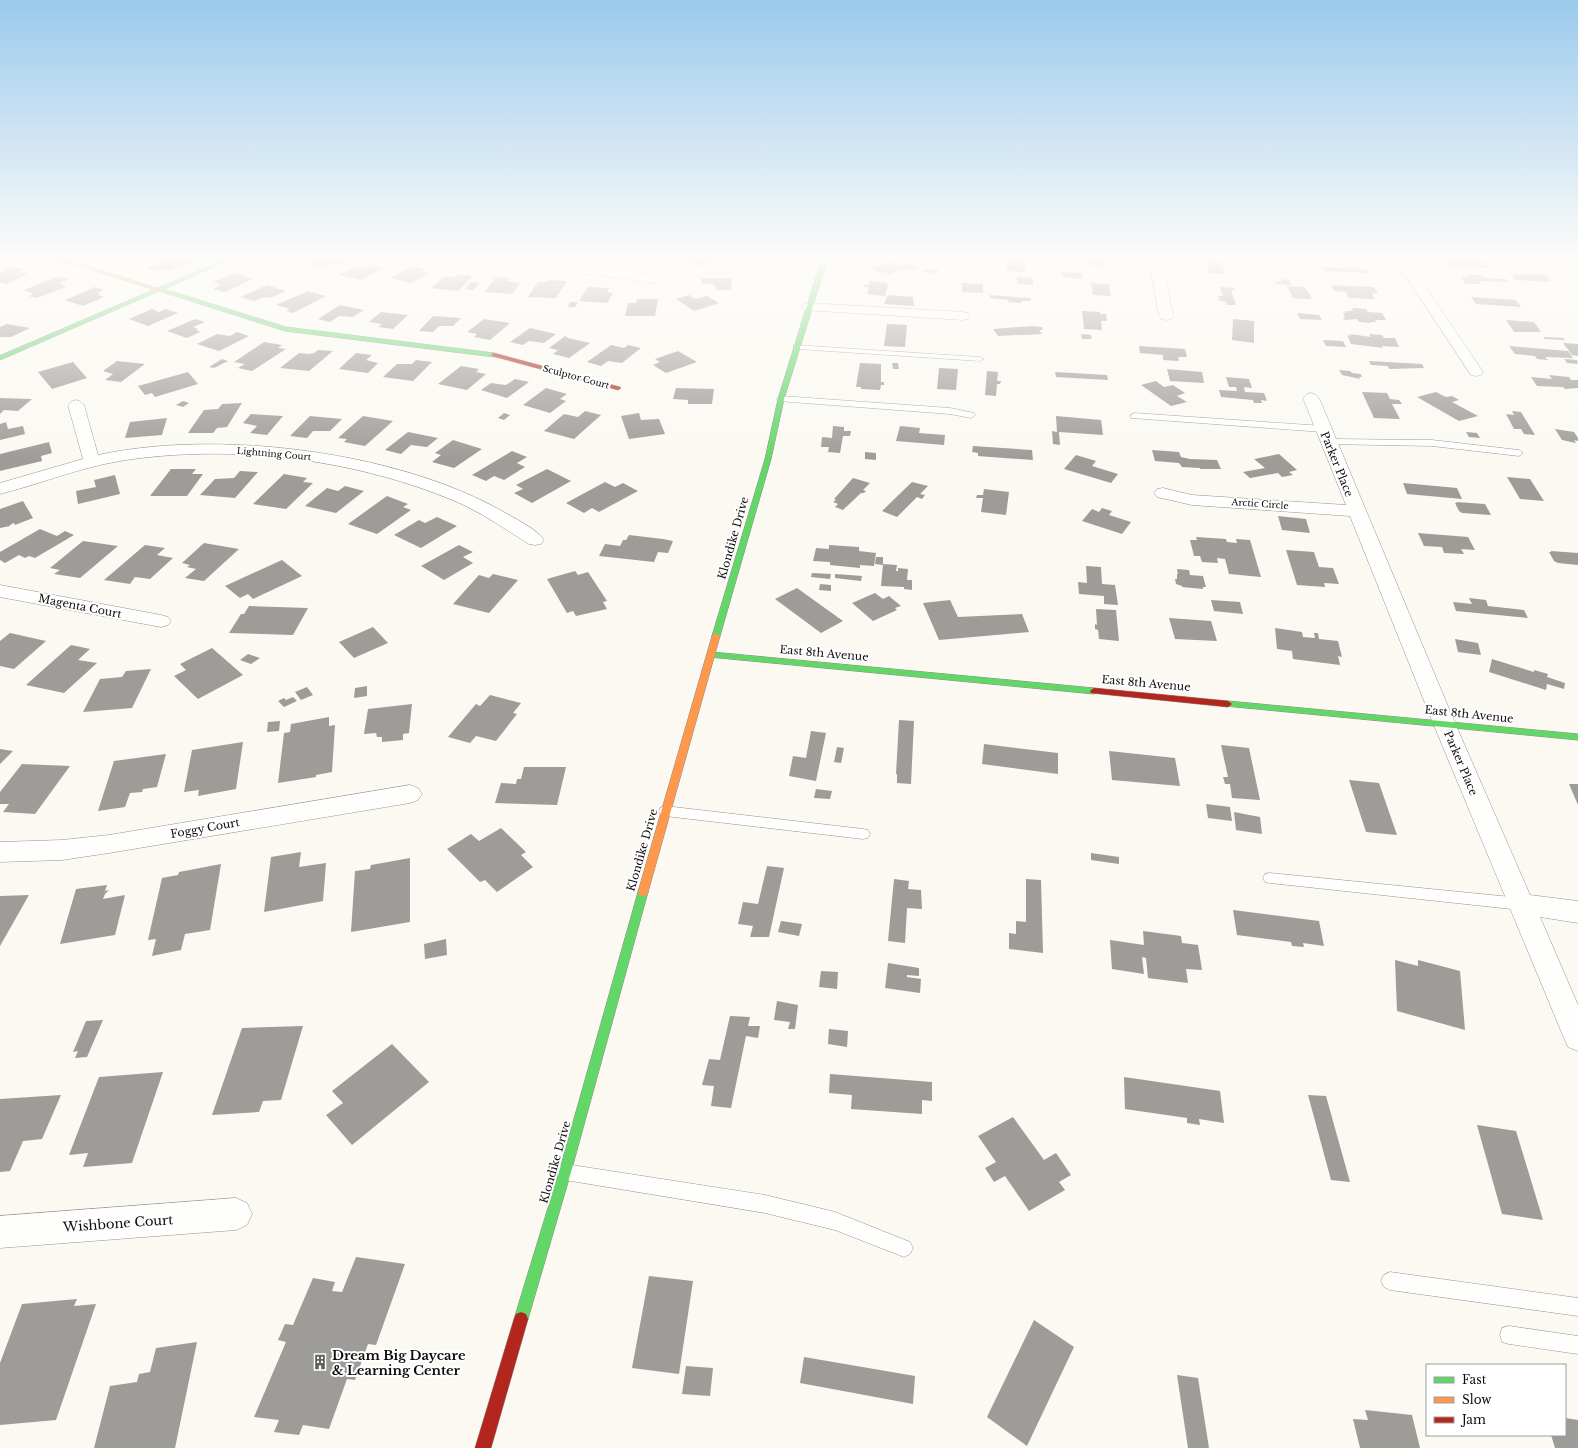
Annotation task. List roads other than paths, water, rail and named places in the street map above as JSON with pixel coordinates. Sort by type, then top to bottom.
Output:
[{"type":"street","points":[[0,358],[75,326]]},
{"type":"street","name":"Sculptor Court","points":[[274,326],[308,333],[493,355],[618,388]]},
{"type":"street","name":"Klondike Drive","points":[[483,1448],[565,1172],[665,811],[768,460],[781,399],[803,326]]},
{"type":"street","points":[[1445,326],[1476,372]]},
{"type":"street","name":"Parker Place","points":[[1311,398],[1444,723],[1578,1038]]},
{"type":"street","points":[[76,405],[92,462]]},
{"type":"street","name":"Lightning Court","points":[[0,489],[92,462],[149,452],[178,450],[224,450],[272,453],[317,458],[388,473],[433,487],[472,503],[500,518],[535,540]]},
{"type":"street","name":"Arctic Circle","points":[[1163,493],[1192,500],[1356,511]]},
{"type":"street","name":"Magenta Court","points":[[0,591],[161,621]]},
{"type":"street","name":"East 8th Avenue","points":[[712,655],[1444,723],[1578,737]]},
{"type":"street","name":"Foggy Court","points":[[0,852],[62,850],[108,844],[410,794]]},
{"type":"street","points":[[1522,904],[1578,912]]},
{"type":"street","name":"Wishbone Court","points":[[0,1232],[236,1214]]},
{"type":"lane","points":[[797,347],[980,359]]},
{"type":"lane","points":[[781,399],[950,411],[971,415]]},
{"type":"lane","points":[[1134,416],[1326,436],[1432,444],[1519,453]]},
{"type":"lane","points":[[665,811],[863,834]]},
{"type":"lane","points":[[1270,878],[1522,904]]},
{"type":"lane","points":[[565,1172],[765,1204],[835,1221],[904,1248]]},
{"type":"lane","points":[[1390,1281],[1578,1307]]},
{"type":"lane","points":[[1509,1335],[1578,1345]]},
{"type":"place","name":"Dream Big Daycare & Learning Center","points":[[320,1362]]}]
